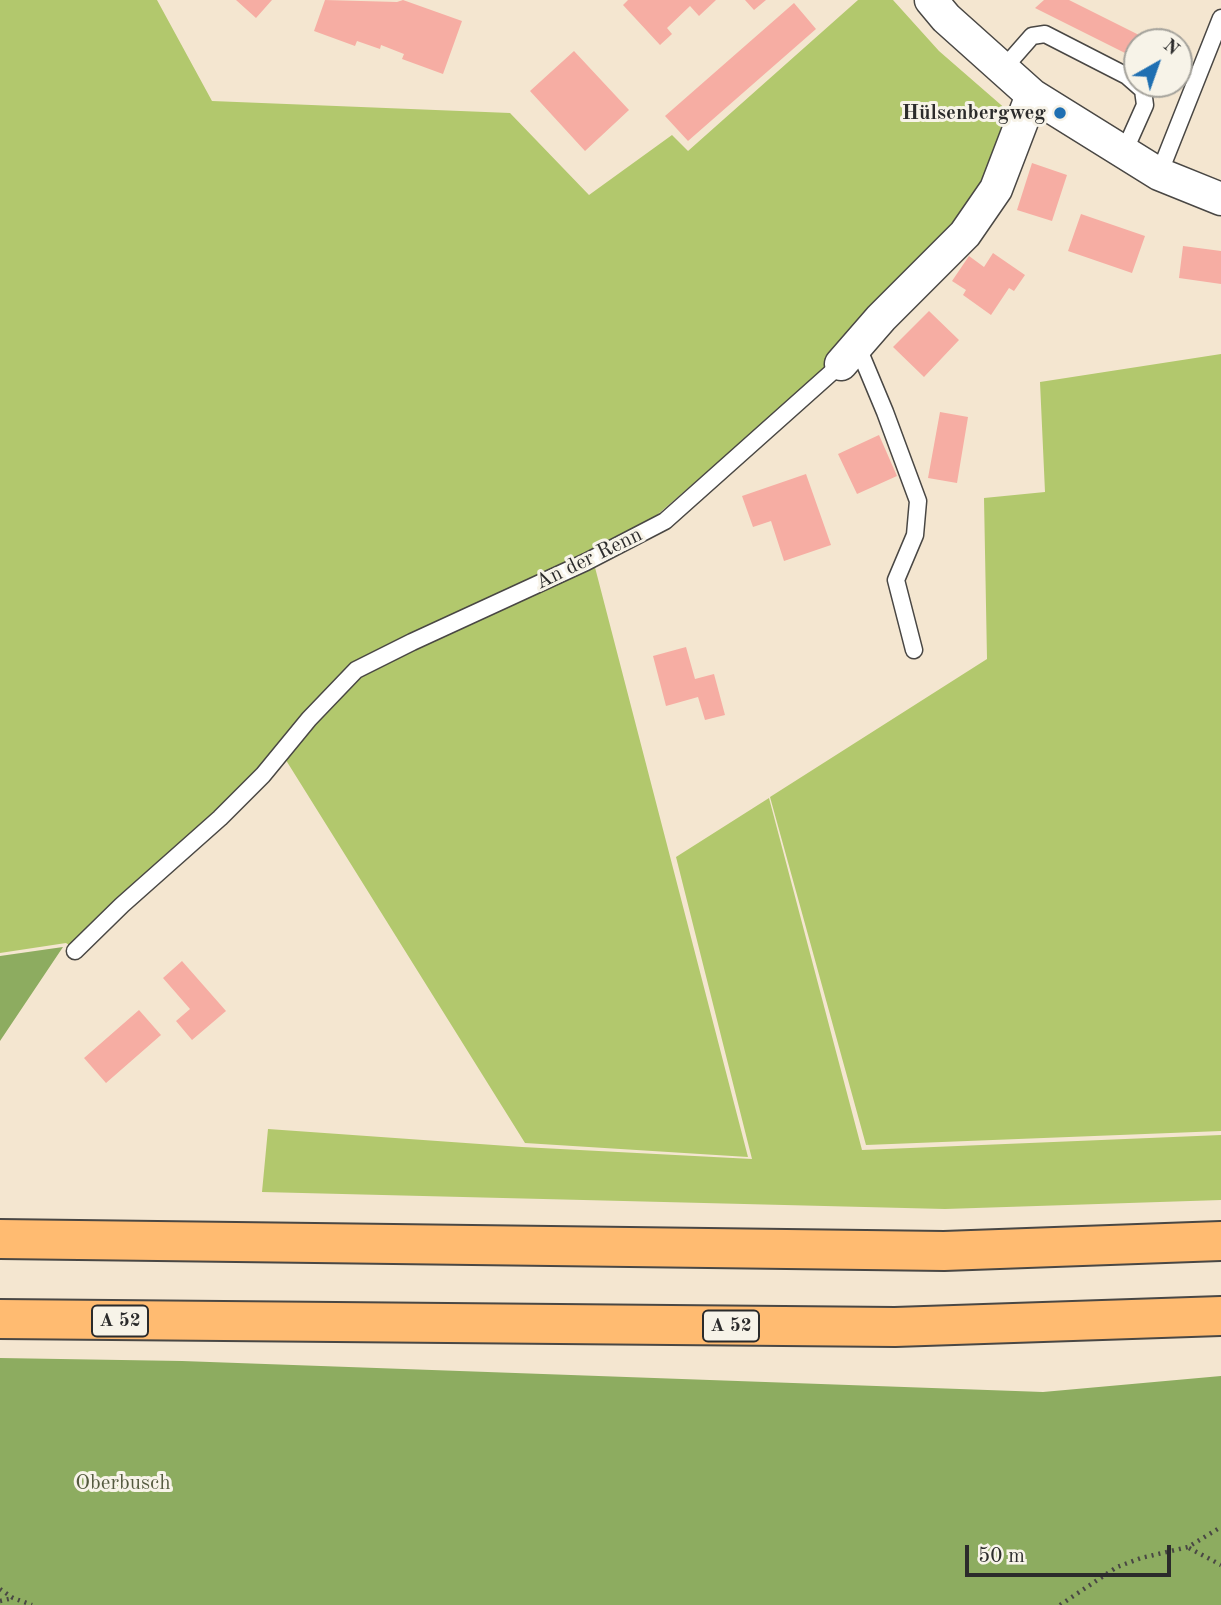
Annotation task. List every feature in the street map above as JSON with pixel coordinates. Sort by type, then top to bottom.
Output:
[{"type":"highway","points":[[0,1218],[217,1243]]},
{"type":"highway","points":[[0,1239],[944,1251],[1221,1241]]},
{"type":"highway","name":"A 52","points":[[0,1319],[895,1327],[1221,1315]]},
{"type":"street","points":[[931,0],[946,18],[1032,95],[1159,174],[1221,199]]},
{"type":"street","name":"An der Renn","points":[[849,355],[965,234],[996,189],[1032,95]]},
{"type":"lane","points":[[1159,174],[1221,18]]},
{"type":"lane","points":[[1003,69],[1032,36],[1045,34],[1127,76],[1143,90],[1145,105],[1124,152]]},
{"type":"lane","points":[[849,355],[885,412],[918,501],[915,535],[896,580],[914,650]]},
{"type":"lane","name":"An der Renn","points":[[75,951],[263,775],[309,719],[356,670],[586,562],[665,521],[849,355]]},
{"type":"path","points":[[1060,1605],[1116,1567],[1188,1547],[1221,1527]]},
{"type":"path","points":[[1188,1547],[1221,1565]]},
{"type":"path","points":[[0,1589],[13,1598],[32,1605]]},
{"type":"path","points":[[0,1601],[13,1598]]},
{"type":"green space","points":[[0,0],[157,0],[212,101],[510,113],[589,195],[672,135],[688,151],[858,0],[893,0],[939,51],[1008,111],[1004,148],[986,186],[836,360],[657,515],[591,552],[748,1157],[525,1143],[279,749],[251,781],[73,948],[66,943],[0,953]]},
{"type":"green space","points":[[1221,354],[1221,1131],[866,1145],[770,797],[987,659],[984,498],[1045,492],[1040,382]]},
{"type":"green space","points":[[769,798],[862,1150],[1221,1135],[1221,1200],[945,1209],[262,1192],[268,1129],[522,1147],[752,1159],[676,857]]},
{"type":"green space","points":[[63,947],[0,1041],[0,956]]},
{"type":"green space","name":"Oberbusch","points":[[0,1358],[182,1361],[1043,1392],[1221,1376],[1221,1605],[0,1605]]},
{"type":"building","points":[[236,0],[272,0],[256,18]]},
{"type":"building","points":[[325,0],[403,0],[462,21],[443,74],[402,59],[404,54],[381,45],[380,49],[357,41],[355,46],[314,31]]},
{"type":"building","points":[[628,0],[716,0],[699,16],[690,6],[667,28],[672,34],[660,45],[623,5]]},
{"type":"building","points":[[745,0],[766,0],[754,10]]},
{"type":"building","points":[[1044,0],[1069,0],[1125,28],[1123,52],[1035,8]]},
{"type":"building","points":[[794,3],[816,29],[688,141],[665,116]]},
{"type":"building","points":[[574,51],[629,110],[585,151],[530,91]]},
{"type":"building","points":[[1032,163],[1067,175],[1052,221],[1017,210]]},
{"type":"building","points":[[1081,214],[1145,236],[1132,273],[1068,251]]},
{"type":"building","points":[[1183,246],[1221,251],[1221,284],[1179,278]]},
{"type":"building","points":[[993,253],[1025,275],[1014,291],[1009,288],[991,315],[963,295],[966,290],[952,281],[969,256],[984,267]]},
{"type":"building","points":[[929,311],[959,340],[924,377],[893,347]]},
{"type":"building","points":[[940,412],[968,417],[957,483],[928,478]]},
{"type":"building","points":[[879,435],[897,476],[857,494],[838,454]]},
{"type":"building","points":[[806,474],[831,545],[784,561],[771,521],[753,527],[742,496]]},
{"type":"building","points":[[686,647],[695,679],[714,674],[725,715],[705,720],[698,697],[666,706],[653,656]]},
{"type":"building","points":[[182,961],[226,1011],[192,1040],[176,1021],[190,1009],[163,978]]},
{"type":"building","points":[[139,1010],[161,1035],[106,1083],[84,1058]]},
{"type":"place","name":"Hülsenbergweg","points":[[1060,113]]}]
